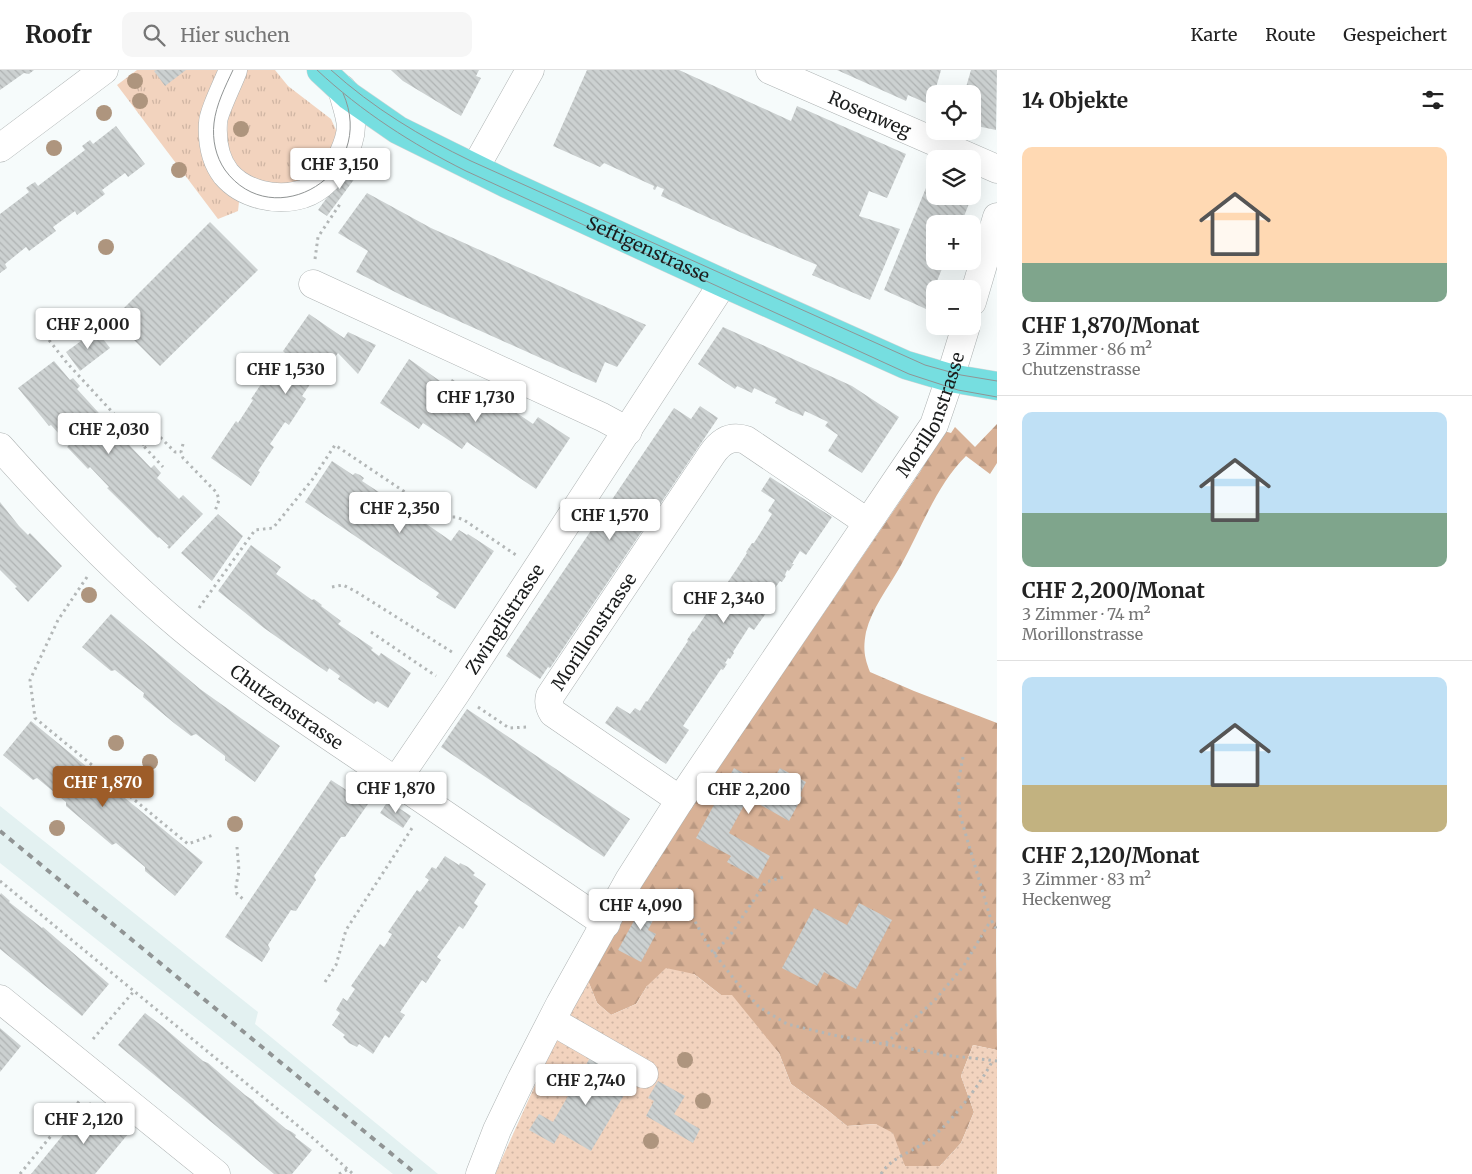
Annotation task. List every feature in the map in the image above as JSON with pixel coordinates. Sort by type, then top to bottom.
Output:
[{"type":"main road","name":"Seftigenstrasse","points":[[321,70],[370,111],[398,130],[475,168],[906,365],[950,378],[997,386]]},
{"type":"street","points":[[0,148],[104,70]]},
{"type":"street","points":[[233,70],[212,121],[214,148],[225,173],[237,184],[253,192],[278,198],[303,194],[324,182],[338,166],[350,140],[351,125],[342,89]]},
{"type":"street","points":[[475,168],[530,70]]},
{"type":"street","name":"Rosenweg","points":[[770,70],[997,169]]},
{"type":"street","points":[[978,280],[997,217]]},
{"type":"street","name":"Zwinglistrasse","points":[[396,781],[446,685],[628,432],[723,283]]},
{"type":"street","points":[[313,284],[602,417],[628,432]]},
{"type":"street","name":"Morillonstrasse","points":[[480,1174],[501,1122],[552,1021],[629,880],[680,800],[934,425],[963,335]]},
{"type":"street","name":"Morillonstrasse","points":[[680,800],[553,713],[549,706],[549,701],[552,692],[712,454],[721,443],[727,440],[734,438],[746,440],[867,522]]},
{"type":"street","name":"Chutzenstrasse","points":[[0,447],[60,515],[94,550],[182,628],[268,695],[606,924]]},
{"type":"street","points":[[0,999],[216,1174]]},
{"type":"street","points":[[552,1021],[644,1074]]},
{"type":"path","points":[[370,163],[382,148]]},
{"type":"path","points":[[313,284],[318,237],[341,203]]},
{"type":"path","points":[[45,335],[67,364],[163,467]]},
{"type":"path","points":[[142,445],[155,432],[175,452],[181,452]]},
{"type":"path","points":[[183,444],[181,452],[186,461],[218,493],[219,500],[215,510]]},
{"type":"path","points":[[198,608],[255,530],[273,528],[312,480],[335,445],[442,516],[456,517],[464,520],[518,556]]},
{"type":"path","points":[[88,575],[58,620],[30,680],[35,718],[188,844],[213,835]]},
{"type":"path","points":[[332,587],[343,584],[355,590],[453,652]]},
{"type":"path","points":[[371,632],[509,728],[528,727]]},
{"type":"path","points":[[963,757],[958,783],[960,815],[991,920],[997,930]]},
{"type":"path","points":[[325,982],[336,965],[346,930],[414,824]]},
{"type":"path","points":[[236,848],[239,871],[236,886],[237,894],[243,899]]},
{"type":"path","points":[[714,954],[732,934],[766,882],[784,877]]},
{"type":"path","points":[[0,881],[135,990],[354,1174]]},
{"type":"path","points":[[676,889],[684,895],[691,914],[714,954],[738,984],[759,1006],[786,1024],[833,1035],[944,1055],[995,1060],[940,1131],[924,1143],[890,1161],[881,1174]]},
{"type":"path","points":[[886,1044],[934,1001],[963,967],[991,920]]},
{"type":"path","points":[[76,1060],[135,990]]},
{"type":"path","points":[[20,1174],[80,1100]]},
{"type":"path","points":[[339,1174],[348,1169]]},
{"type":"shaded area","points":[[0,806],[258,1012],[255,1024],[438,1174],[393,1174],[0,863]]},
{"type":"green space","points":[[137,70],[223,70],[215,88],[234,196],[239,202],[238,211],[218,219],[117,85]]},
{"type":"green space","points":[[244,70],[275,70],[288,86],[331,119],[336,130],[336,138],[330,157],[303,183],[269,188],[237,168],[228,148],[228,112]]},
{"type":"green space","points":[[997,424],[997,463],[990,474],[966,456],[955,468],[937,495],[908,553],[876,606],[865,638],[866,662],[870,672],[997,723],[997,1050],[973,1045],[961,1076],[974,1112],[961,1143],[940,1166],[905,1166],[876,1124],[847,1126],[791,1084],[779,1053],[721,995],[694,974],[647,986],[636,1004],[611,1015],[597,1003],[587,978],[652,865],[920,472],[944,431],[951,433],[955,427],[975,447]]},
{"type":"green space","points":[[666,968],[694,974],[721,995],[732,995],[779,1053],[791,1084],[847,1126],[876,1124],[893,1133],[905,1166],[940,1166],[961,1143],[974,1112],[961,1076],[973,1045],[997,1050],[997,1174],[495,1174],[569,1010],[587,978],[597,1003],[611,1015],[636,1004],[647,986]]},
{"type":"building","points":[[0,70],[34,70],[29,74],[24,73],[0,90]]},
{"type":"building","points":[[186,70],[165,86],[154,71]]},
{"type":"building","points":[[391,70],[479,70],[476,76],[481,78],[461,116],[403,81]]},
{"type":"building","points":[[587,70],[679,70],[791,121],[797,106],[906,154],[887,198],[869,191],[859,216],[900,229],[870,300],[812,275],[817,265],[661,196],[664,189],[657,186],[655,190],[653,189],[654,186],[604,163],[600,167],[553,146]]},
{"type":"building","points":[[837,70],[941,70],[937,85],[926,85],[926,103],[908,95],[906,101]]},
{"type":"building","points":[[971,70],[997,70],[996,130],[981,127],[981,85],[967,85]]},
{"type":"building","points":[[116,126],[145,164],[128,177],[125,173],[102,190],[105,194],[77,215],[75,211],[53,227],[56,231],[29,251],[26,247],[5,264],[7,268],[0,273],[0,214],[29,192],[26,188],[35,182],[38,186],[85,150],[82,146],[90,140],[93,144]]},
{"type":"building","points":[[352,163],[361,170],[327,216],[318,210]]},
{"type":"building","points":[[926,188],[926,205],[968,205],[965,215],[926,215],[926,270],[941,270],[937,280],[926,280],[926,309],[884,290]]},
{"type":"building","points":[[367,193],[431,228],[646,325],[617,367],[605,362],[596,383],[401,295],[356,272],[368,251],[338,233]]},
{"type":"building","points":[[210,222],[258,270],[160,366],[113,319]]},
{"type":"building","points":[[309,314],[344,338],[348,332],[376,345],[358,374],[338,353],[321,377],[317,374],[302,396],[306,399],[289,425],[285,422],[270,444],[274,447],[258,471],[260,472],[251,486],[211,458],[236,421],[238,423],[253,400],[251,399],[268,374],[270,375],[285,353],[283,351]]},
{"type":"building","points":[[723,327],[852,386],[899,417],[862,473],[828,451],[838,435],[825,426],[828,422],[805,411],[803,416],[789,410],[775,403],[777,399],[754,388],[752,393],[737,386],[735,389],[698,364]]},
{"type":"building","points":[[96,330],[110,348],[80,371],[66,352]]},
{"type":"building","points":[[409,359],[447,386],[452,379],[490,405],[495,398],[533,424],[538,417],[570,438],[536,489],[467,442],[462,449],[423,423],[419,429],[380,403]]},
{"type":"building","points":[[54,361],[70,380],[73,378],[80,386],[77,389],[108,423],[111,420],[118,428],[116,431],[151,468],[154,465],[161,473],[157,478],[179,499],[183,495],[203,514],[169,549],[167,547],[169,546],[158,538],[107,488],[109,487],[90,467],[88,469],[67,447],[69,445],[51,425],[49,426],[18,388]]},
{"type":"building","points":[[700,406],[718,418],[550,668],[548,667],[540,679],[506,656],[674,408],[691,419]]},
{"type":"building","points":[[332,461],[353,475],[355,473],[360,475],[364,478],[362,481],[403,508],[405,506],[413,512],[412,514],[451,541],[459,530],[494,551],[455,609],[436,597],[439,593],[305,502]]},
{"type":"building","points":[[770,477],[832,517],[806,555],[800,551],[792,564],[794,564],[789,571],[787,570],[782,582],[780,581],[763,605],[769,609],[754,630],[749,627],[730,659],[728,658],[725,663],[727,664],[723,670],[721,669],[683,726],[689,730],[666,764],[605,723],[617,706],[630,714],[635,708],[640,711],[736,570],[772,514],[768,511],[775,500],[761,491]]},
{"type":"building","points":[[0,502],[19,526],[28,535],[30,533],[62,566],[28,602],[15,588],[17,587],[0,570]]},
{"type":"building","points":[[218,514],[243,536],[212,581],[181,553]]},
{"type":"building","points":[[251,545],[281,567],[276,574],[322,605],[341,621],[338,624],[373,648],[371,650],[379,656],[381,653],[411,673],[388,708],[377,701],[374,704],[338,679],[340,676],[329,668],[327,672],[311,661],[264,628],[218,591]]},
{"type":"building","points":[[111,614],[200,689],[280,746],[255,782],[225,760],[225,756],[196,734],[191,736],[174,723],[143,697],[144,693],[115,670],[111,671],[82,647]]},
{"type":"building","points":[[467,709],[630,819],[604,857],[441,747]]},
{"type":"building","points":[[31,721],[203,862],[175,896],[145,871],[145,867],[116,843],[112,845],[66,806],[66,802],[37,778],[33,780],[3,755]]},
{"type":"building","points":[[734,768],[769,787],[780,768],[806,782],[799,796],[802,797],[789,821],[748,798],[729,833],[770,856],[758,879],[727,862],[731,856],[696,838]]},
{"type":"building","points":[[331,780],[368,804],[345,837],[341,837],[314,876],[316,880],[296,911],[291,910],[268,945],[270,949],[262,962],[225,937]]},
{"type":"building","points":[[388,801],[411,816],[403,828],[380,813]]},
{"type":"building","points":[[445,856],[459,865],[460,863],[468,867],[475,873],[473,875],[486,884],[474,903],[478,906],[463,929],[459,926],[437,957],[441,960],[426,983],[422,980],[400,1012],[405,1015],[389,1038],[385,1035],[373,1054],[359,1044],[357,1047],[349,1043],[343,1037],[345,1035],[332,1025],[340,1013],[336,1010],[343,998],[347,1001],[355,989],[351,986],[380,944],[384,947],[392,934],[388,932],[417,890],[420,892],[429,880],[425,877],[432,867],[436,869]]},
{"type":"building","points":[[1,893],[9,902],[43,927],[109,984],[82,1016],[0,949]]},
{"type":"building","points":[[648,895],[662,903],[648,930],[656,934],[641,962],[618,950]]},
{"type":"building","points":[[859,903],[892,920],[856,989],[824,972],[817,986],[782,968],[814,908],[847,925]]},
{"type":"building","points":[[145,1013],[312,1150],[292,1174],[274,1174],[118,1045]]},
{"type":"building","points":[[0,1028],[21,1046],[0,1072]]},
{"type":"building","points":[[591,1056],[633,1080],[591,1151],[560,1133],[554,1144],[529,1130],[539,1114],[553,1122]]},
{"type":"building","points":[[658,1081],[685,1096],[674,1114],[700,1129],[693,1143],[646,1116],[654,1101],[648,1098]]},
{"type":"building","points":[[90,1102],[128,1134],[95,1174],[31,1174]]},
{"type":"tram line","points":[[233,70],[221,96],[215,116],[215,148],[225,170],[245,189],[269,197],[293,196],[316,187],[334,170],[346,148],[350,122],[343,93]]},
{"type":"tram line","points":[[317,70],[352,100],[388,126],[426,150],[466,171],[909,374],[958,390],[997,397]]},
{"type":"tram line","points":[[331,70],[398,121],[471,161],[925,365],[961,375],[997,381]]},
{"type":"railway","points":[[0,831],[416,1174]]}]
